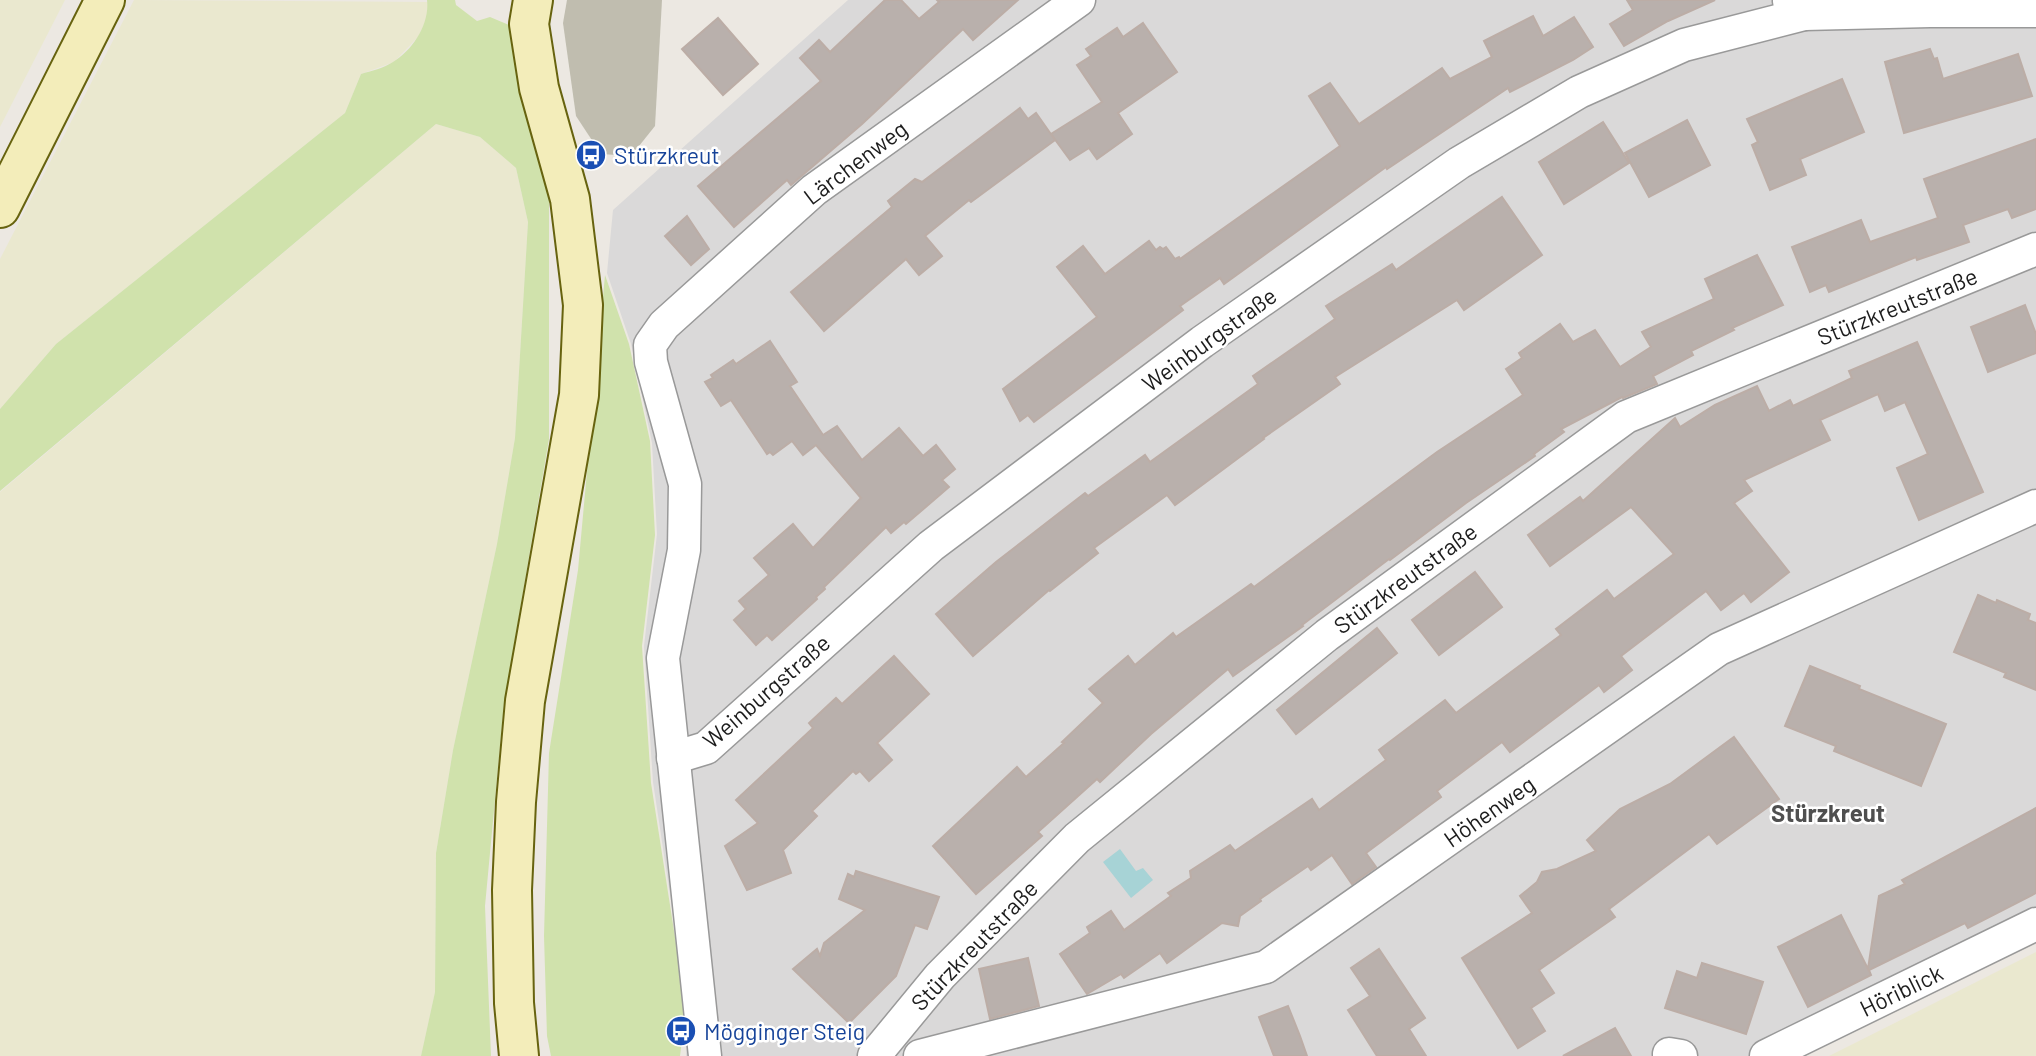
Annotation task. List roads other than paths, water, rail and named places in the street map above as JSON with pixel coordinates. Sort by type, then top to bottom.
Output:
[{"type":"street","points":[[0,208],[105,0]]},
{"type":"street","points":[[519,1056],[514,1003],[512,903],[516,802],[525,701],[579,395],[583,304],[570,199],[539,89],[529,24],[533,0]]},
{"type":"street","name":"Lärchenweg","points":[[673,758],[663,658],[684,550],[685,484],[651,362],[650,345],[664,325],[814,190],[1079,0]]},
{"type":"street","name":"Weinburgstraße","points":[[673,758],[706,748],[931,546],[1202,342],[1459,163],[1579,92],[1684,45],[1796,7],[2036,11]]},
{"type":"street","name":"Stürzkreutstraße","points":[[873,1056],[940,976],[1077,838],[1327,635],[1626,417],[2036,249]]},
{"type":"street","name":"Höhenweg","points":[[920,1056],[1266,967],[1719,649],[2036,506]]},
{"type":"street","points":[[673,758],[705,1056]]},
{"type":"street","name":"Höriblick","points":[[1766,1056],[2036,924]]},
{"type":"water","points":[[1120,849],[1136,871],[1143,868],[1153,880],[1131,898],[1103,862]]},
{"type":"place","name":"Stürzkreut","points":[[591,155]]},
{"type":"place","name":"Mögginger Steig","points":[[681,1031]]},
{"type":"district","name":"Stürzkreut","points":[[1828,812]]}]
